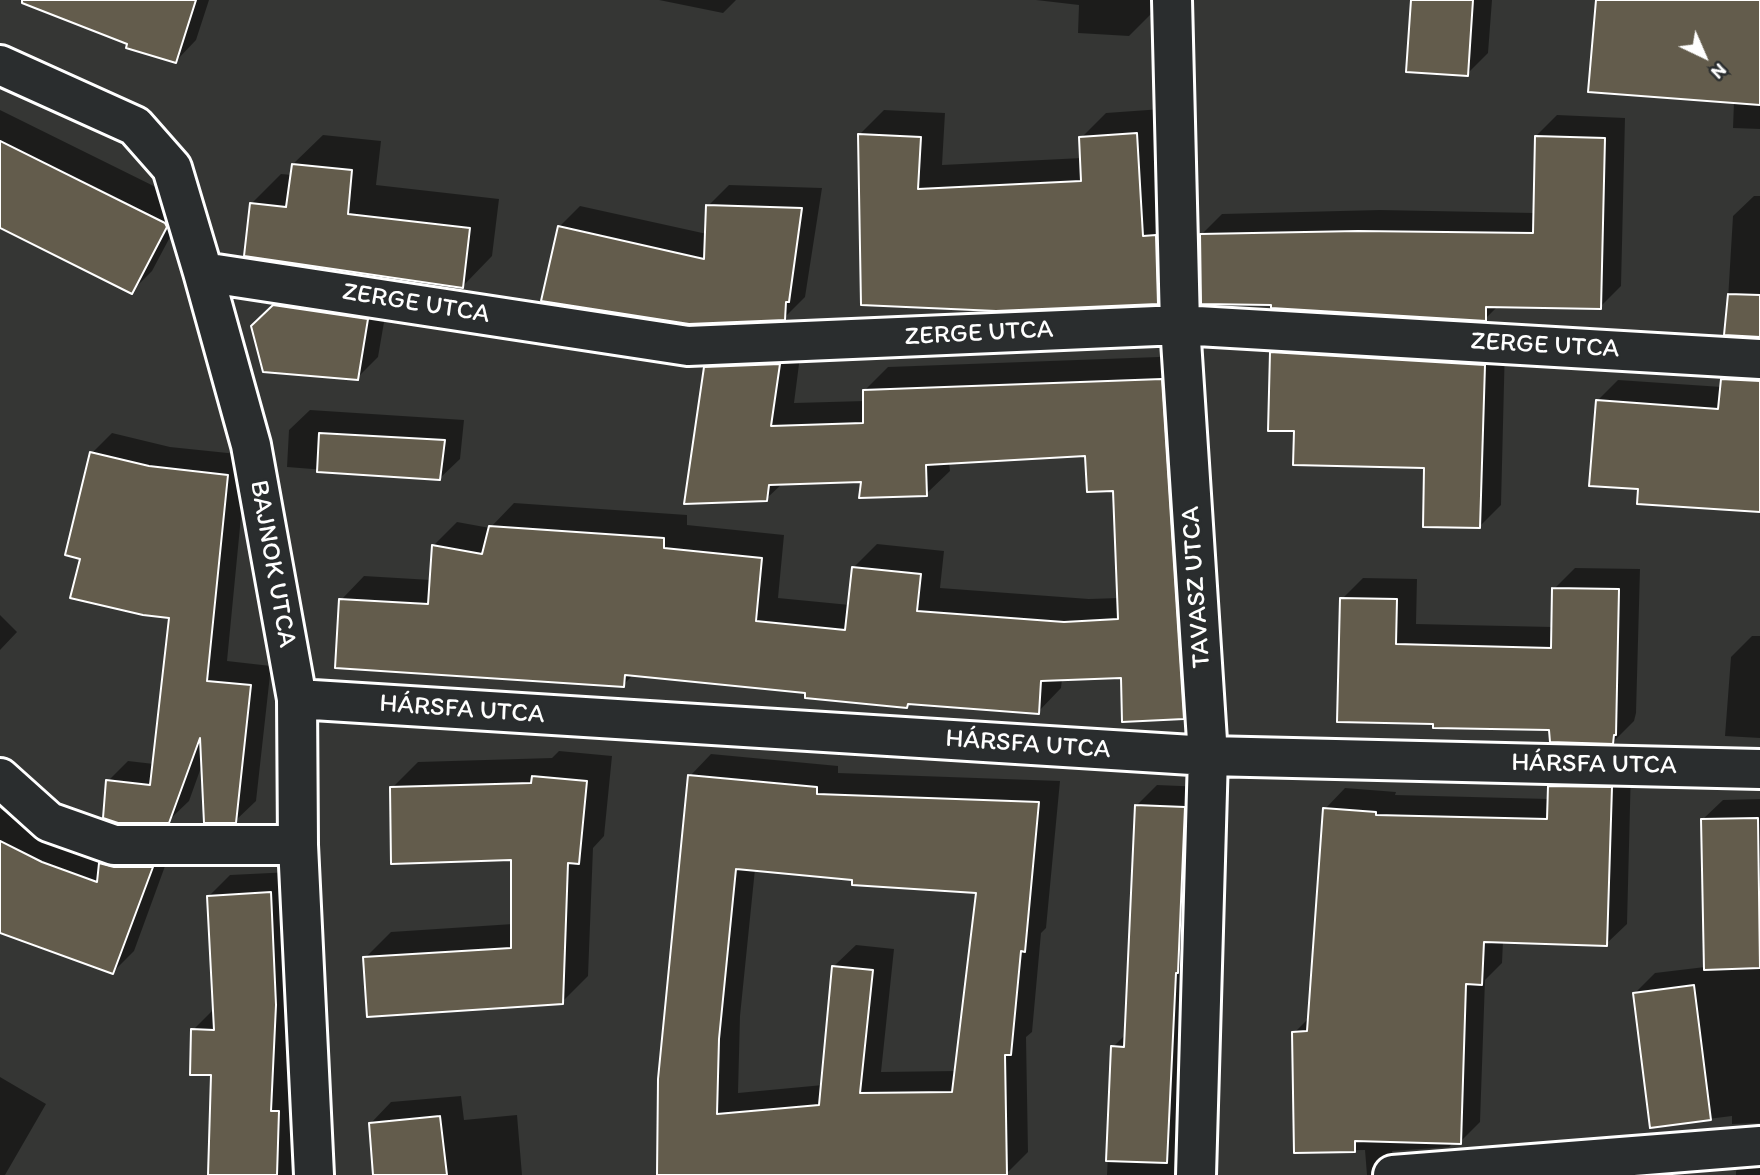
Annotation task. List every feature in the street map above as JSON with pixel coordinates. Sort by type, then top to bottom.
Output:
[{"type":"street","name":"TAVASZ UTCA","points":[[1172,0],[1180,325],[1208,756],[1196,1175]]},
{"type":"street","name":"BAJNOK UTCA","points":[[0,65],[135,126],[172,167],[203,272],[251,445],[297,699],[298,845],[314,1175]]},
{"type":"street","name":"ZERGE UTCA","points":[[203,272],[688,346],[1180,325],[1760,359]]},
{"type":"street","name":"HÁRSFA UTCA","points":[[297,699],[1208,756],[1760,769]]},
{"type":"street","points":[[0,778],[49,822],[114,845],[298,845]]},
{"type":"street","points":[[1393,1175],[1760,1146]]},
{"type":"building","points":[[22,0],[196,0],[176,63],[126,48],[127,44],[22,3]]},
{"type":"building","points":[[1411,0],[1473,0],[1468,76],[1406,72]]},
{"type":"building","points":[[1596,0],[1760,0],[1760,105],[1588,92]]},
{"type":"building","points":[[1137,133],[1143,236],[1156,235],[1158,304],[996,311],[861,305],[858,134],[921,137],[918,189],[1081,181],[1079,137]]},
{"type":"building","points":[[1535,136],[1605,138],[1601,309],[1486,307],[1486,321],[1271,308],[1271,305],[1201,304],[1200,234],[1358,231],[1533,233]]},
{"type":"building","points":[[0,141],[165,223],[167,227],[132,294],[0,228]]},
{"type":"building","points":[[292,164],[352,170],[348,214],[470,228],[463,288],[244,256],[250,203],[286,207]]},
{"type":"building","points":[[706,205],[802,208],[785,320],[689,324],[541,301],[558,226],[704,259]]},
{"type":"building","points":[[1728,294],[1760,295],[1760,337],[1724,335]]},
{"type":"building","points":[[273,305],[368,319],[358,380],[263,372],[251,326]]},
{"type":"building","points":[[1270,352],[1485,365],[1480,528],[1423,527],[1424,468],[1293,465],[1294,431],[1268,431]]},
{"type":"building","points":[[780,364],[771,426],[863,423],[863,390],[1162,379],[1184,719],[1122,722],[1121,678],[1041,681],[1039,714],[908,704],[907,708],[805,698],[805,693],[625,675],[624,687],[335,668],[339,599],[428,604],[432,545],[482,554],[489,526],[664,538],[664,548],[762,558],[756,621],[845,630],[852,567],[921,574],[917,611],[1064,622],[1118,619],[1113,491],[1087,492],[1085,456],[926,465],[927,496],[859,498],[861,482],[769,485],[767,501],[684,504],[704,367]]},
{"type":"building","points":[[1721,379],[1760,381],[1760,512],[1637,504],[1638,489],[1589,486],[1596,400],[1718,409]]},
{"type":"building","points":[[319,433],[445,440],[440,480],[317,472]]},
{"type":"building","points":[[90,452],[149,466],[228,475],[207,681],[251,685],[236,823],[204,823],[200,738],[169,823],[118,823],[103,818],[106,780],[150,785],[169,618],[143,615],[70,598],[80,559],[65,555]]},
{"type":"building","points":[[1552,588],[1619,589],[1616,735],[1613,744],[1550,742],[1549,730],[1433,728],[1433,724],[1337,722],[1340,598],[1397,599],[1396,644],[1551,648]]},
{"type":"building","points":[[688,775],[817,787],[817,794],[1039,802],[1025,952],[1021,951],[1011,1055],[1005,1055],[1007,1175],[657,1175],[658,1079]],"holes":[[[736,869],[852,880],[852,885],[976,893],[952,1092],[860,1093],[873,970],[832,966],[819,1105],[717,1114],[719,1039]]]},
{"type":"building","points":[[532,776],[587,781],[579,864],[568,863],[563,1004],[367,1017],[363,957],[511,948],[511,860],[391,864],[390,787],[531,783]]},
{"type":"building","points":[[1548,786],[1612,787],[1607,946],[1484,942],[1482,985],[1466,984],[1461,1144],[1355,1141],[1355,1152],[1294,1153],[1292,1032],[1307,1031],[1323,808],[1376,812],[1376,815],[1547,819]]},
{"type":"building","points":[[1135,805],[1185,807],[1167,1163],[1106,1161],[1111,1046],[1124,1047]]},
{"type":"building","points":[[1758,818],[1760,968],[1704,970],[1701,819]]},
{"type":"building","points":[[0,841],[42,862],[97,882],[99,863],[114,867],[153,867],[113,974],[0,933]]},
{"type":"building","points":[[271,892],[276,1005],[271,1111],[279,1111],[277,1175],[208,1175],[211,1075],[190,1075],[191,1029],[214,1030],[207,896]]},
{"type":"building","points":[[1694,985],[1711,1120],[1650,1128],[1633,993]]},
{"type":"building","points":[[440,1116],[447,1175],[373,1175],[369,1123]]}]
